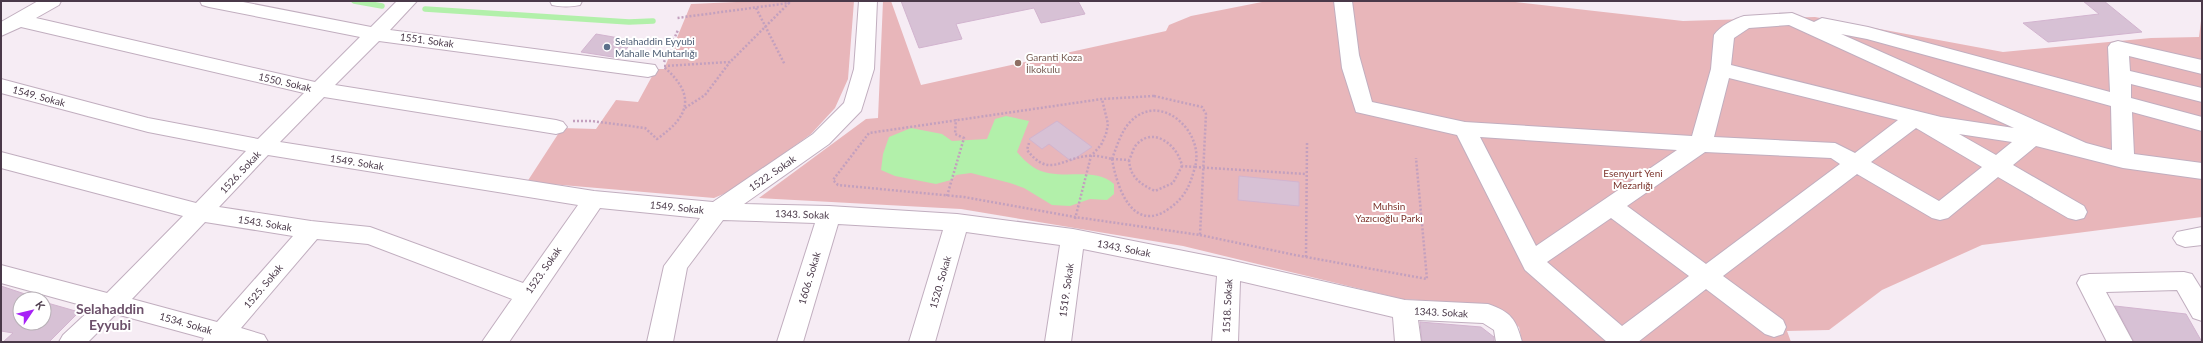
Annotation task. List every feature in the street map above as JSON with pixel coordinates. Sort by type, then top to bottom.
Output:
[{"type":"street","points":[[10,25],[52,1]]},
{"type":"street","name":"1551. Sokak","points":[[209,1],[375,34],[655,68]]},
{"type":"street","name":"1526. Sokak","points":[[72,342],[114,303],[202,213],[263,147],[408,1]]},
{"type":"street","points":[[559,1],[573,1]]},
{"type":"street","name":"1522. Sokak","points":[[660,342],[676,266],[717,211],[821,139],[854,106],[864,69],[868,1]]},
{"type":"street","points":[[1343,1],[1344,35],[1354,81],[1363,107],[1465,129],[1835,151],[1940,212],[2032,138]]},
{"type":"street","points":[[1531,261],[1701,144],[1721,69],[1724,35],[1735,26],[1744,22],[1792,19],[1868,33],[2202,124]]},
{"type":"street","points":[[1792,19],[2079,149]]},
{"type":"street","name":"1550. Sokak","points":[[10,25],[321,90],[556,127]]},
{"type":"street","points":[[2123,160],[2118,47],[2202,67]]},
{"type":"street","points":[[1721,69],[1941,124],[2032,138],[2123,160],[2202,171]]},
{"type":"street","points":[[2120,75],[2202,95]]},
{"type":"street","name":"1549. Sokak","points":[[1,86],[148,125],[263,147],[594,199],[717,211]]},
{"type":"street","points":[[1465,129],[1531,261],[1623,341],[1915,118]]},
{"type":"street","points":[[1915,118],[2076,212]]},
{"type":"street","name":"1543. Sokak","points":[[1,160],[202,213],[311,230],[370,236],[526,294]]},
{"type":"street","name":"1523. Sokak","points":[[495,342],[526,294],[594,199]]},
{"type":"street","points":[[1611,206],[1774,327]]},
{"type":"street","name":"1343. Sokak","points":[[717,211],[829,214],[957,222],[1073,238],[1229,269],[1405,310],[1488,314],[1506,325],[1509,342]]},
{"type":"street","name":"1606. Sokak","points":[[790,342],[829,214]]},
{"type":"street","name":"1520. Sokak","points":[[922,342],[957,222]]},
{"type":"street","name":"1525. Sokak","points":[[219,338],[311,230]]},
{"type":"street","name":"1519. Sokak","points":[[1058,342],[1073,238]]},
{"type":"street","name":"1518. Sokak","points":[[1226,342],[1229,269]]},
{"type":"street","name":"1534. Sokak","points":[[3,277],[114,303],[219,338],[255,342]]},
{"type":"street","points":[[2120,342],[2089,283],[2184,281],[2202,312]]},
{"type":"street","points":[[1405,310],[1408,342]]},
{"type":"path","points":[[677,18],[790,3],[730,62],[705,95],[685,108]]},
{"type":"path","points":[[756,8],[785,65]]},
{"type":"path","points":[[655,68],[678,30]]},
{"type":"path","points":[[655,68],[730,62]]},
{"type":"path","points":[[556,127],[572,121],[592,121],[645,128],[657,139],[678,123],[685,108],[687,99],[683,86],[672,73],[655,68]]},
{"type":"path","points":[[1200,235],[1206,114],[1202,107],[1154,96],[1102,99],[869,133],[833,180],[838,185],[947,196],[1075,217],[1200,235],[1306,257],[1427,279],[1416,158]]},
{"type":"path","points":[[1078,206],[1090,156],[1101,144],[1106,134],[1108,124],[1102,99]]},
{"type":"path","points":[[1147,111],[1170,114],[1186,126],[1192,136],[1196,152],[1195,167],[1189,190],[1166,213],[1151,217],[1133,210],[1124,200],[1113,173],[1112,159],[1120,138],[1132,119],[1147,111]]},
{"type":"path","points":[[947,196],[954,177],[964,138],[955,134],[954,127],[956,120]]},
{"type":"path","points":[[1154,137],[1176,149],[1182,160],[1182,166],[1178,178],[1173,184],[1155,191],[1142,185],[1132,176],[1129,169],[1129,160],[1138,143],[1146,138],[1154,137]]},
{"type":"path","points":[[1029,143],[1027,150],[1032,158],[1044,166],[1058,166],[1090,156],[1129,160]]},
{"type":"path","points":[[1306,257],[1307,143]]},
{"type":"path","points":[[1182,166],[1306,174]]},
{"type":"green space","points":[[759,1],[854,1],[848,79],[835,108],[811,134],[733,190],[714,198],[527,182],[562,128],[596,129],[616,100],[638,102],[656,69],[664,69],[691,4]]},
{"type":"green space","name":"Esenyurt Yeni Mezarlığı","points":[[883,1],[891,1],[921,85],[1166,31],[1169,25],[1191,16],[1267,1],[1507,1],[1683,21],[1815,17],[2003,52],[2151,38],[2199,37],[2202,13],[2202,217],[1982,245],[1882,290],[1829,330],[1787,331],[1791,342],[1522,342],[1519,327],[1487,304],[1402,299],[1183,246],[961,209],[759,198],[866,119],[878,118]]},
{"type":"shaded area","points":[[1006,116],[1029,121],[1017,152],[1033,167],[1043,172],[1053,174],[1085,174],[1105,178],[1114,184],[1114,194],[1107,200],[1090,199],[1070,206],[1052,205],[1024,188],[971,173],[956,175],[951,180],[936,184],[895,176],[881,170],[883,154],[889,137],[911,128],[942,134],[952,141],[987,139],[995,119]]},
{"type":"building","points":[[901,1],[1078,1],[1085,14],[1041,23],[1034,8],[956,24],[962,39],[919,48]]},
{"type":"building","points":[[2083,1],[2104,1],[2142,32],[2048,42],[2023,23],[2099,14]]},
{"type":"building","name":"Selahaddin Eyyubi Mahalle Muhtarlığı","points":[[596,34],[625,39],[624,40],[632,42],[619,58],[581,52]]},
{"type":"building","points":[[1057,121],[1092,147],[1071,161],[1049,144],[1042,149],[1029,139]]},
{"type":"building","points":[[1239,176],[1299,182],[1299,206],[1238,200]]},
{"type":"building","points":[[1,286],[16,291],[12,291],[12,331],[52,331],[52,304],[79,312],[49,342],[3,342],[13,333],[1,331]]},
{"type":"building","points":[[2115,306],[2186,314],[2202,342],[2134,342]]},
{"type":"building","points":[[1420,322],[1481,327],[1494,337],[1494,342],[1422,342]]},
{"type":"waterway","points":[[354,1],[382,6]]},
{"type":"waterway","points":[[425,9],[629,22],[653,21]]},
{"type":"place","name":"Selahaddin Eyyubi Mahalle Muhtarlığı","points":[[607,47]]},
{"type":"place","name":"Garanti Koza İlkokulu","points":[[1018,63]]},
{"type":"district","name":"Selahaddin Eyyubi","points":[[110,316]]},
{"type":"park label","name":"Muhsin Yazıcıoğlu Parkı","points":[[1389,212]]}]
